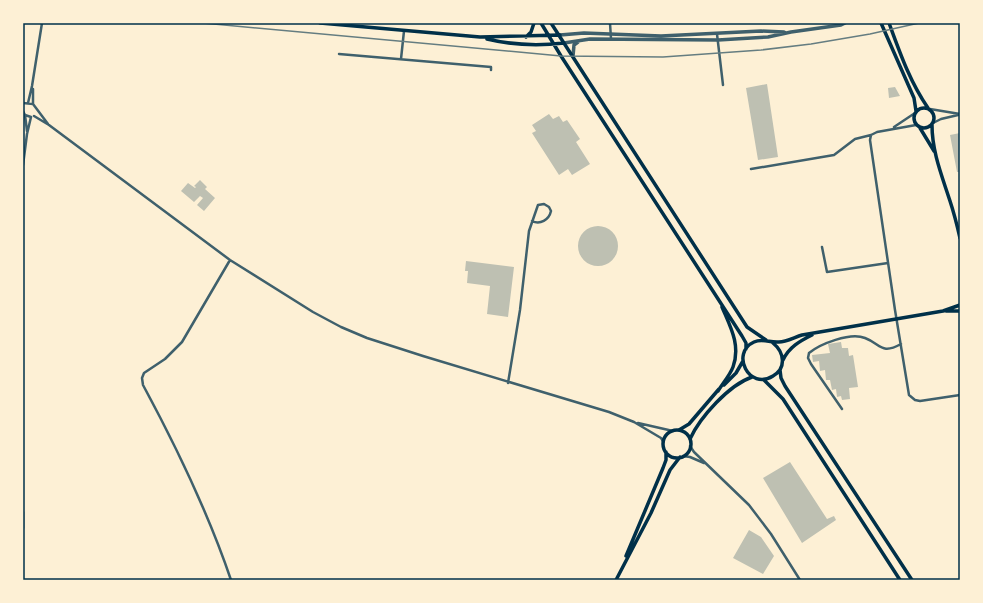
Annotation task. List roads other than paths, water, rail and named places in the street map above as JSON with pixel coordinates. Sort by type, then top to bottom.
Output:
[{"type":"main road","points":[[320,23],[480,37],[560,35]]},
{"type":"main road","points":[[525,37],[531,32],[534,23]]},
{"type":"main road","points":[[541,23],[746,343],[743,361],[736,373],[689,424],[666,435],[663,441],[666,452],[666,460],[622,569]]},
{"type":"main road","points":[[551,23],[747,326],[766,340],[779,347],[783,360]]},
{"type":"main road","points":[[881,23],[914,98],[916,112],[913,119],[935,154],[951,203],[960,238]]},
{"type":"main road","points":[[889,23],[919,96],[934,117],[932,124],[935,154]]},
{"type":"main road","points":[[480,37],[511,44],[564,43]]},
{"type":"main road","points":[[916,112],[922,108],[929,109]]},
{"type":"main road","points":[[920,128],[926,128],[932,124]]},
{"type":"main road","points":[[717,297],[736,343],[733,367],[718,391]]},
{"type":"main road","points":[[943,311],[960,305]]},
{"type":"main road","points":[[773,343],[802,335],[943,311],[960,311]]},
{"type":"main road","points":[[764,380],[776,375],[780,370],[786,353],[794,346],[815,333]]},
{"type":"main road","points":[[746,349],[754,342],[766,340]]},
{"type":"main road","points":[[743,361],[748,373],[752,377],[764,380],[783,399],[900,580]]},
{"type":"main road","points":[[780,370],[781,378],[786,386],[912,580]]},
{"type":"main road","points":[[616,580],[651,513],[670,470],[688,451],[690,439],[700,421],[720,399],[752,377]]},
{"type":"main road","points":[[679,430],[686,433],[690,439]]},
{"type":"main road","points":[[666,452],[672,457],[681,457]]},
{"type":"street","points":[[27,134],[23,108],[27,103],[32,86],[42,23]]},
{"type":"street","points":[[610,23],[610,37]]},
{"type":"street","points":[[560,35],[584,33],[610,37],[718,40],[768,37],[791,32],[841,25],[845,23]]},
{"type":"street","points":[[401,60],[404,31]]},
{"type":"street","points":[[564,43],[610,37],[717,34],[761,31],[791,32]]},
{"type":"street","points":[[717,34],[724,85]]},
{"type":"street","points":[[573,56],[574,45],[581,40]]},
{"type":"street","points":[[339,54],[492,67],[491,70]]},
{"type":"street","points":[[32,86],[33,104],[36,106],[37,110],[49,126]]},
{"type":"street","points":[[23,103],[33,104]]},
{"type":"street","points":[[929,109],[960,114],[941,119],[932,124]]},
{"type":"street","points":[[23,165],[27,134],[32,116],[37,110]]},
{"type":"street","points":[[892,129],[916,112]]},
{"type":"street","points":[[25,115],[32,116],[49,126],[230,260],[313,312],[341,327],[388,345],[508,383],[609,412],[634,422],[673,431]]},
{"type":"street","points":[[751,169],[834,154],[855,139],[877,132],[916,125]]},
{"type":"street","points":[[871,135],[870,140],[896,319],[909,395],[915,400],[926,401],[960,395]]},
{"type":"street","points":[[508,383],[520,310],[529,231],[532,221],[538,205],[544,204],[549,206],[551,211],[548,217],[540,223],[532,221]]},
{"type":"street","points":[[822,247],[827,272],[888,263]]},
{"type":"street","points":[[230,260],[182,342],[165,359],[144,373],[142,378],[143,385],[172,440],[205,511],[231,580]]},
{"type":"street","points":[[842,409],[811,364],[808,358],[809,353],[814,348],[825,343],[850,337],[864,338],[878,347],[886,349],[901,344]]},
{"type":"street","points":[[634,422],[661,438],[663,441]]},
{"type":"street","points":[[690,446],[694,452],[726,481],[754,511],[771,534],[800,580]]},
{"type":"street","points":[[681,457],[690,457],[707,464]]},
{"type":"street","points":[[23,512],[23,528]]},
{"type":"railway","points":[[203,23],[561,56],[663,57],[761,50],[811,44],[870,34],[919,23]]}]
